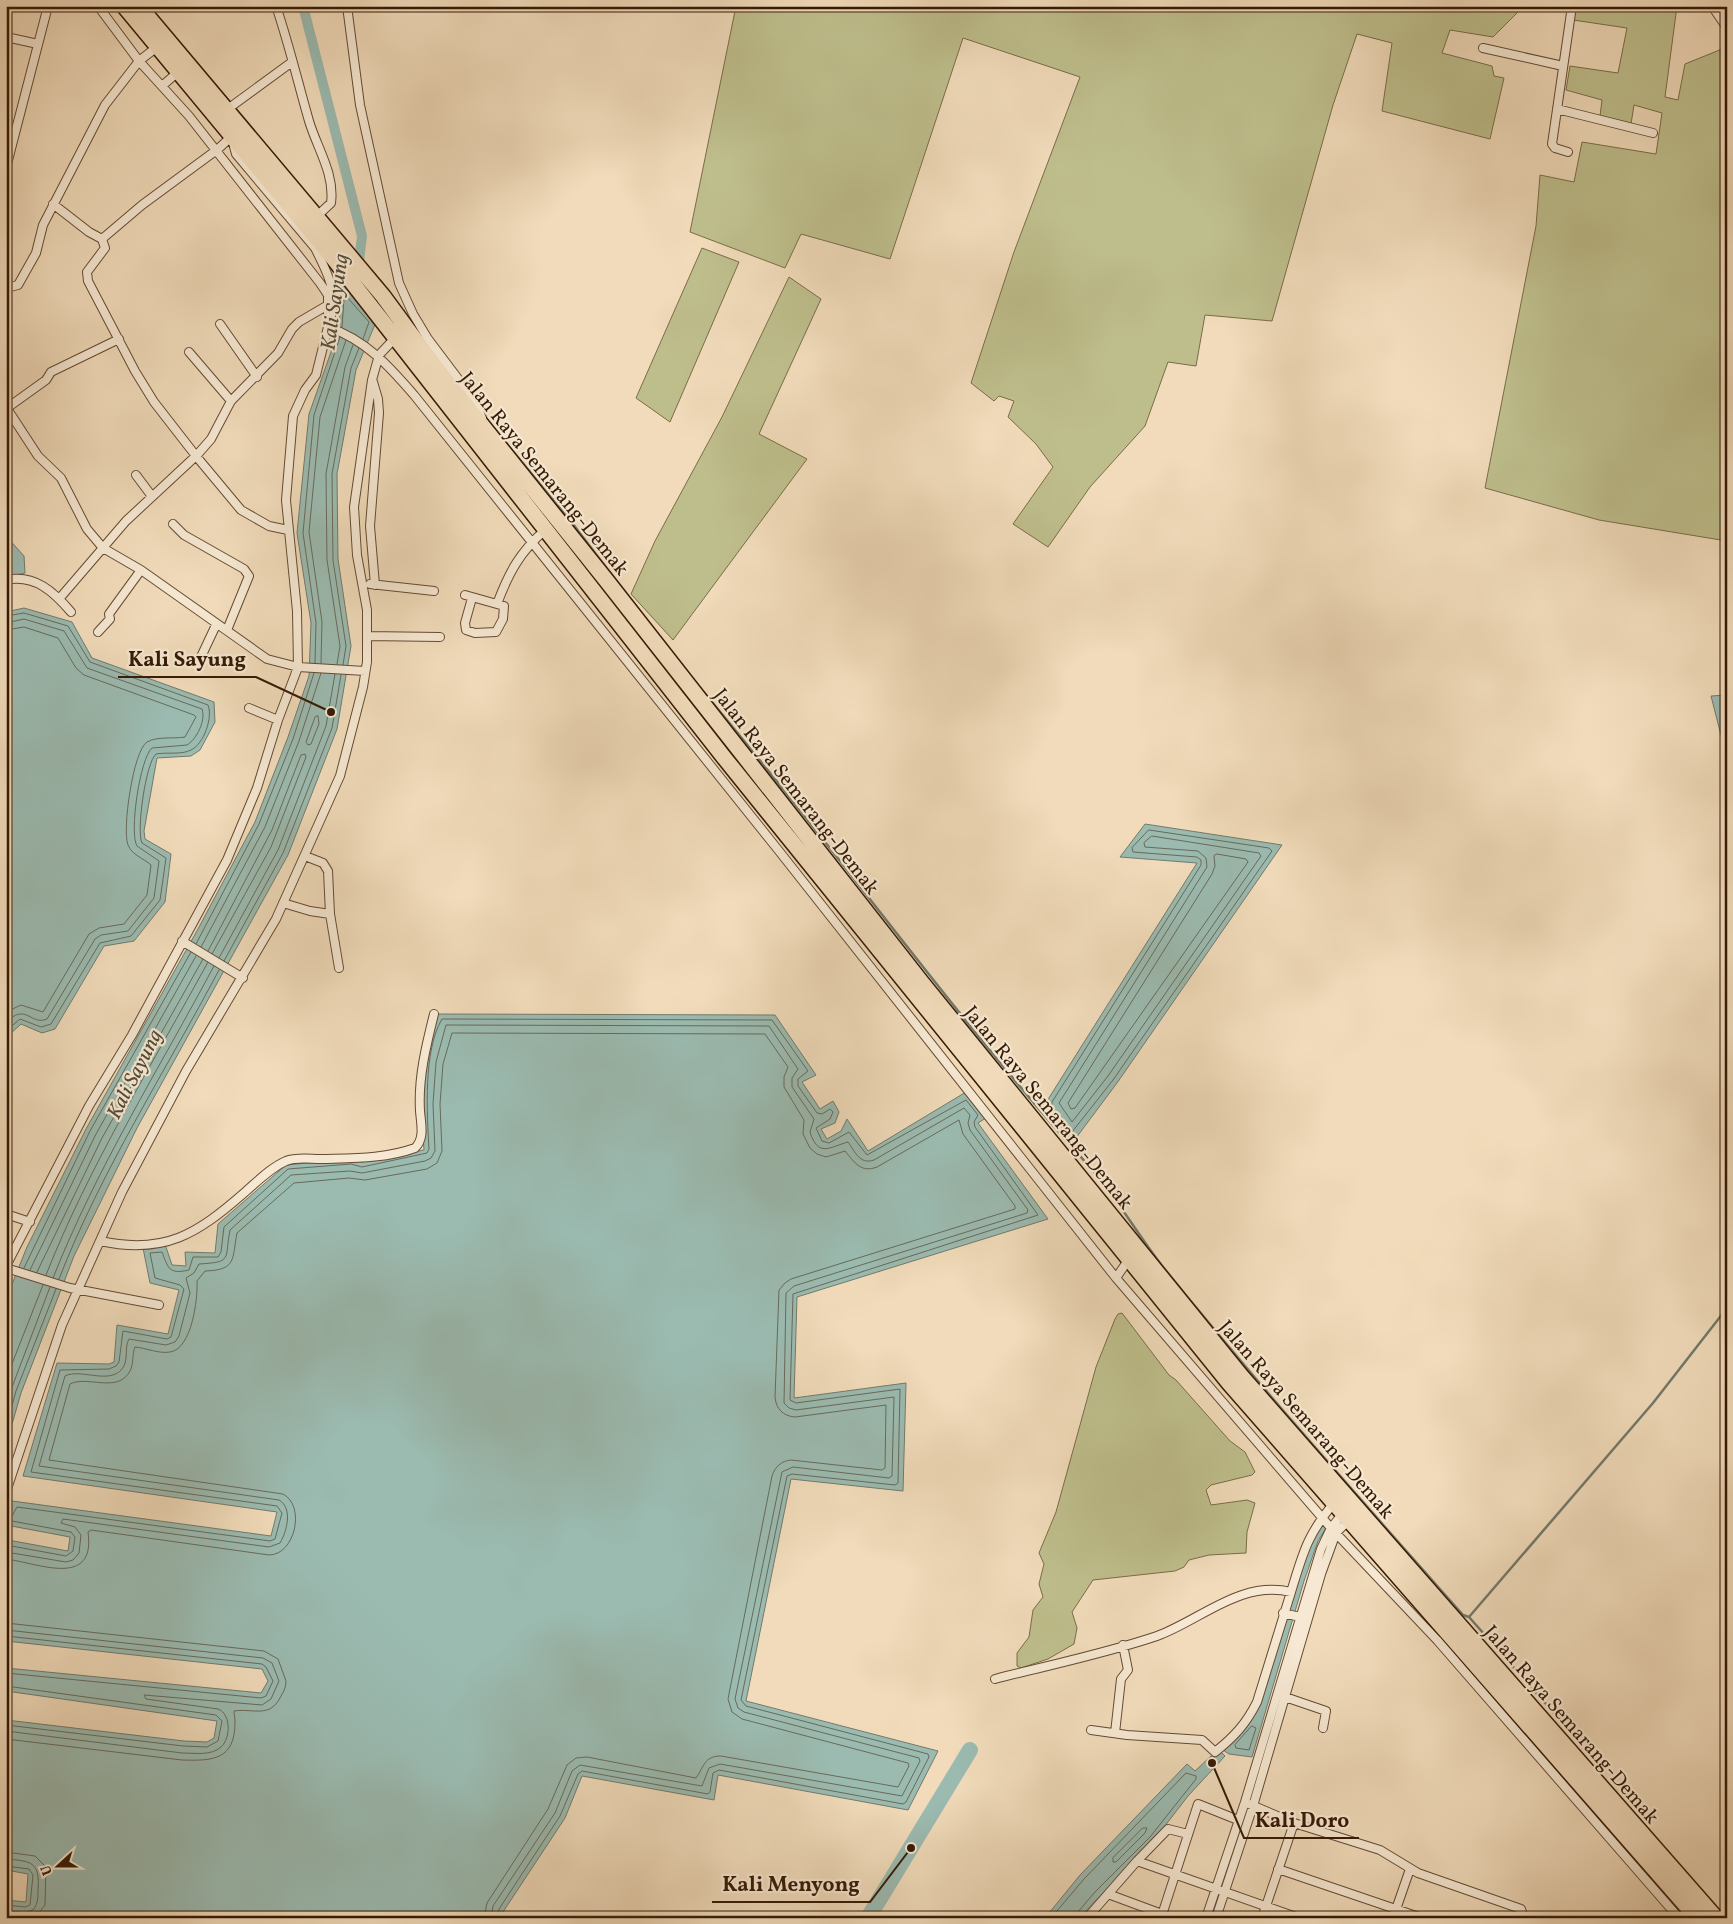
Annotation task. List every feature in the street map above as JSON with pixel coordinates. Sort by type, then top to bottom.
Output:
[{"type":"highway","name":"Jalan Raya Semarang-Demak","points":[[124,6],[176,74],[286,208],[334,258],[395,338],[538,536],[726,760],[1229,1383],[1707,1916]]},
{"type":"highway","name":"Jalan Raya Semarang-Demak","points":[[139,6],[225,111],[383,296],[436,368],[991,1069],[1242,1377],[1346,1512]]},
{"type":"highway","points":[[726,760],[738,748]]},
{"type":"street","points":[[6,168],[48,6]]},
{"type":"street","points":[[98,6],[217,150],[268,205],[286,208],[315,248],[331,281],[331,328],[316,375],[305,390],[293,416],[286,500],[302,667],[278,720],[256,788],[227,860],[132,1035],[89,1106],[6,1267],[70,1288],[159,1305]]},
{"type":"street","points":[[276,6],[311,126],[325,160],[331,188],[331,203],[316,217]]},
{"type":"street","points":[[346,6],[360,105],[399,283],[405,300],[428,339],[474,400],[485,430]]},
{"type":"street","points":[[1568,152],[1552,145],[1572,6]]},
{"type":"street","points":[[1712,6],[1727,28]]},
{"type":"street","points":[[6,37],[38,44]]},
{"type":"street","points":[[1483,48],[1563,66]]},
{"type":"street","points":[[6,288],[18,285],[28,270],[36,253],[43,225],[106,104],[142,59],[156,49]]},
{"type":"street","points":[[225,111],[292,62]]},
{"type":"street","points":[[163,85],[176,74]]},
{"type":"street","points":[[1557,109],[1653,133]]},
{"type":"street","points":[[102,239],[142,205],[217,150],[230,138],[236,154],[331,302]]},
{"type":"street","points":[[53,204],[89,232],[102,239],[105,248],[87,272],[88,281],[135,371],[154,402],[241,510],[269,526],[288,530]]},
{"type":"street","points":[[59,599],[151,495],[167,484],[196,456],[211,438],[231,401],[257,377],[278,353],[296,325],[331,302]]},
{"type":"street","points":[[220,324],[257,377]]},
{"type":"street","points":[[331,328],[368,346],[378,355],[538,536],[844,933],[1116,1278],[1322,1517],[1437,1640],[1679,1918]]},
{"type":"street","points":[[6,1492],[62,1325],[122,1192],[186,1071],[284,903],[340,776],[363,687],[367,636],[367,610],[357,555],[354,507],[372,380],[378,355],[395,338]]},
{"type":"street","points":[[119,339],[51,372],[46,380],[6,408],[38,456],[62,478],[87,529],[103,548],[142,570],[267,659],[302,667],[365,671]]},
{"type":"street","points":[[189,352],[231,401]]},
{"type":"street","points":[[372,380],[378,399],[379,413],[370,526],[375,585]]},
{"type":"street","points":[[136,475],[151,495]]},
{"type":"street","points":[[173,524],[184,535],[244,569],[249,576],[227,630]]},
{"type":"street","points":[[497,604],[509,572],[538,536]]},
{"type":"street","points":[[98,632],[109,620],[109,614],[142,570]]},
{"type":"street","points":[[6,580],[33,581],[49,589],[71,612]]},
{"type":"street","points":[[363,584],[434,590]]},
{"type":"street","points":[[468,596],[497,604],[504,606],[505,610],[498,630],[491,633],[468,632],[465,623],[468,596]]},
{"type":"street","points":[[200,659],[216,624]]},
{"type":"street","points":[[367,636],[440,637]]},
{"type":"street","points":[[249,708],[278,720]]},
{"type":"street","points":[[305,856],[326,866],[330,886],[330,914],[338,968]]},
{"type":"street","points":[[284,903],[310,911],[330,914]]},
{"type":"street","points":[[184,942],[242,977]]},
{"type":"street","points":[[100,1241],[125,1246],[157,1245],[178,1238],[200,1228],[267,1173],[288,1160],[365,1158],[415,1148],[422,1138],[420,1105],[421,1070],[434,1014]]},
{"type":"street","points":[[6,1214],[30,1222]]},
{"type":"street","points":[[1116,1278],[1129,1260]]},
{"type":"street","points":[[1091,1730],[1202,1740],[1216,1752],[1237,1734],[1250,1718],[1261,1695],[1306,1544],[1322,1517],[1346,1512]]},
{"type":"street","points":[[1263,1757],[1274,1699],[1298,1617],[1321,1549],[1346,1512]]},
{"type":"street","points":[[1216,1918],[1263,1757],[1285,1698],[1334,1530]]},
{"type":"street","points":[[995,1679],[1158,1635],[1217,1604],[1255,1591],[1291,1592]]},
{"type":"street","points":[[1284,1614],[1298,1617]]},
{"type":"street","points":[[1116,1733],[1121,1679],[1128,1670],[1123,1645]]},
{"type":"street","points":[[1261,1695],[1274,1699]]},
{"type":"street","points":[[1285,1698],[1325,1710],[1327,1714],[1323,1728]]},
{"type":"street","points":[[1108,1894],[1161,1916],[1176,1876],[1198,1804],[1238,1820]]},
{"type":"street","points":[[1206,1918],[1238,1820],[1249,1804]]},
{"type":"street","points":[[1249,1804],[1294,1823],[1380,1850],[1410,1869],[1521,1909],[1524,1918]]},
{"type":"street","points":[[1262,1918],[1294,1823]]},
{"type":"street","points":[[1087,1918],[1168,1829],[1188,1834]]},
{"type":"street","points":[[1137,1861],[1299,1918]]},
{"type":"street","points":[[1278,1869],[1422,1918]]},
{"type":"street","points":[[1392,1918],[1410,1869]]},
{"type":"green space","points":[[736,6],[803,6],[812,9],[813,6],[1534,6],[1522,8],[1493,37],[1450,30],[1442,53],[1492,66],[1494,76],[1504,78],[1490,139],[1382,111],[1392,43],[1357,34],[1333,105],[1272,321],[1205,315],[1196,366],[1168,362],[1145,426],[1090,487],[1048,547],[1013,524],[1053,467],[1036,444],[1008,417],[1014,401],[999,396],[994,401],[971,383],[1014,252],[1080,77],[963,38],[890,259],[801,234],[785,268],[690,232]]},
{"type":"green space","points":[[1576,6],[1616,9],[1617,6],[1677,6],[1665,97],[1678,100],[1685,64],[1727,47],[1727,541],[1599,520],[1485,488],[1536,226],[1540,175],[1574,182],[1582,142],[1656,154],[1662,113],[1634,105],[1631,124],[1600,116],[1602,100],[1566,90],[1570,66],[1618,73],[1627,28],[1573,20]]},
{"type":"green space","points":[[702,248],[739,262],[670,422],[636,398]]},
{"type":"green space","points":[[789,277],[821,299],[759,434],[807,459],[673,640],[631,594],[655,541],[722,417]]},
{"type":"green space","points":[[1122,1313],[1169,1375],[1176,1380],[1230,1441],[1245,1452],[1255,1472],[1252,1475],[1211,1485],[1206,1490],[1211,1505],[1247,1500],[1255,1503],[1247,1532],[1246,1553],[1209,1555],[1189,1560],[1184,1567],[1175,1571],[1093,1580],[1072,1612],[1077,1628],[1074,1644],[1048,1659],[1021,1668],[1017,1666],[1017,1653],[1029,1637],[1033,1610],[1043,1597],[1039,1584],[1044,1564],[1039,1553],[1056,1512],[1096,1367],[1115,1319],[1118,1314]]},
{"type":"water","points":[[339,278],[376,322],[356,370],[337,474],[338,559],[351,646],[337,729],[288,855],[137,1128],[74,1256],[21,1393],[6,1445],[6,1299],[27,1247],[86,1129],[198,929],[255,822],[309,676],[311,623],[297,533],[309,414],[331,352],[339,318]]},
{"type":"water","points":[[6,536],[24,556],[25,573],[6,577]]},
{"type":"water","points":[[24,608],[72,622],[92,658],[214,702],[215,722],[200,750],[191,756],[157,758],[144,831],[145,839],[171,854],[165,902],[134,941],[104,946],[55,1029],[42,1033],[21,1024],[9,1035],[6,1042],[6,612]]},
{"type":"water","points":[[1727,695],[1727,739],[1722,739],[1711,696]]},
{"type":"water","points":[[1145,824],[1282,845],[1117,1083],[1073,1142],[1046,1108],[1047,1101],[1197,863],[1120,857]]},
{"type":"water","points":[[437,1014],[775,1015],[816,1075],[802,1082],[820,1109],[833,1101],[839,1112],[835,1123],[821,1129],[827,1139],[841,1131],[847,1119],[868,1151],[966,1092],[986,1118],[978,1123],[1048,1219],[797,1297],[794,1398],[906,1383],[903,1491],[791,1479],[746,1701],[938,1751],[908,1810],[718,1775],[714,1800],[582,1776],[565,1818],[503,1912],[502,1918],[6,1918],[6,1900],[26,1902],[28,1874],[6,1870],[6,1720],[184,1741],[207,1742],[214,1738],[217,1721],[6,1691],[6,1668],[261,1693],[268,1681],[262,1669],[6,1641],[6,1547],[8,1540],[68,1551],[70,1537],[6,1525],[12,1501],[271,1536],[277,1512],[23,1476],[57,1363],[109,1364],[114,1362],[117,1325],[168,1334],[179,1290],[150,1283],[143,1248],[165,1244],[172,1265],[186,1266],[185,1252],[215,1253],[218,1224],[286,1165],[352,1159],[362,1162],[424,1150],[421,1104],[425,1060]]},
{"type":"water","points":[[1322,1525],[1326,1528],[1318,1541],[1304,1581],[1252,1757],[1229,1754],[1223,1750],[1257,1708],[1304,1553]]},
{"type":"water","points":[[1220,1751],[1225,1756],[1188,1796],[1154,1840],[1079,1918],[1045,1918],[1080,1875],[1187,1764],[1195,1771],[1211,1756],[1214,1758]]},
{"type":"waterway","name":"Kali Sayung","points":[[303,6],[362,236],[358,270]]},
{"type":"waterway","points":[[1719,6],[1727,17]]},
{"type":"waterway","points":[[364,263],[382,283]]},
{"type":"waterway","points":[[484,416],[573,524],[639,611]]},
{"type":"waterway","points":[[700,688],[988,1048],[1098,1177],[1153,1254],[1199,1311],[1387,1529],[1463,1615],[1469,1617],[1577,1739]]},
{"type":"waterway","points":[[1469,1617],[1653,1403],[1727,1308]]},
{"type":"waterway","points":[[868,1918],[970,1750]]},
{"type":"place","name":"Kali Sayung","points":[[331,712]]},
{"type":"place","name":"Kali Doro","points":[[1212,1763]]},
{"type":"place","name":"Kali Menyong","points":[[911,1848]]}]
